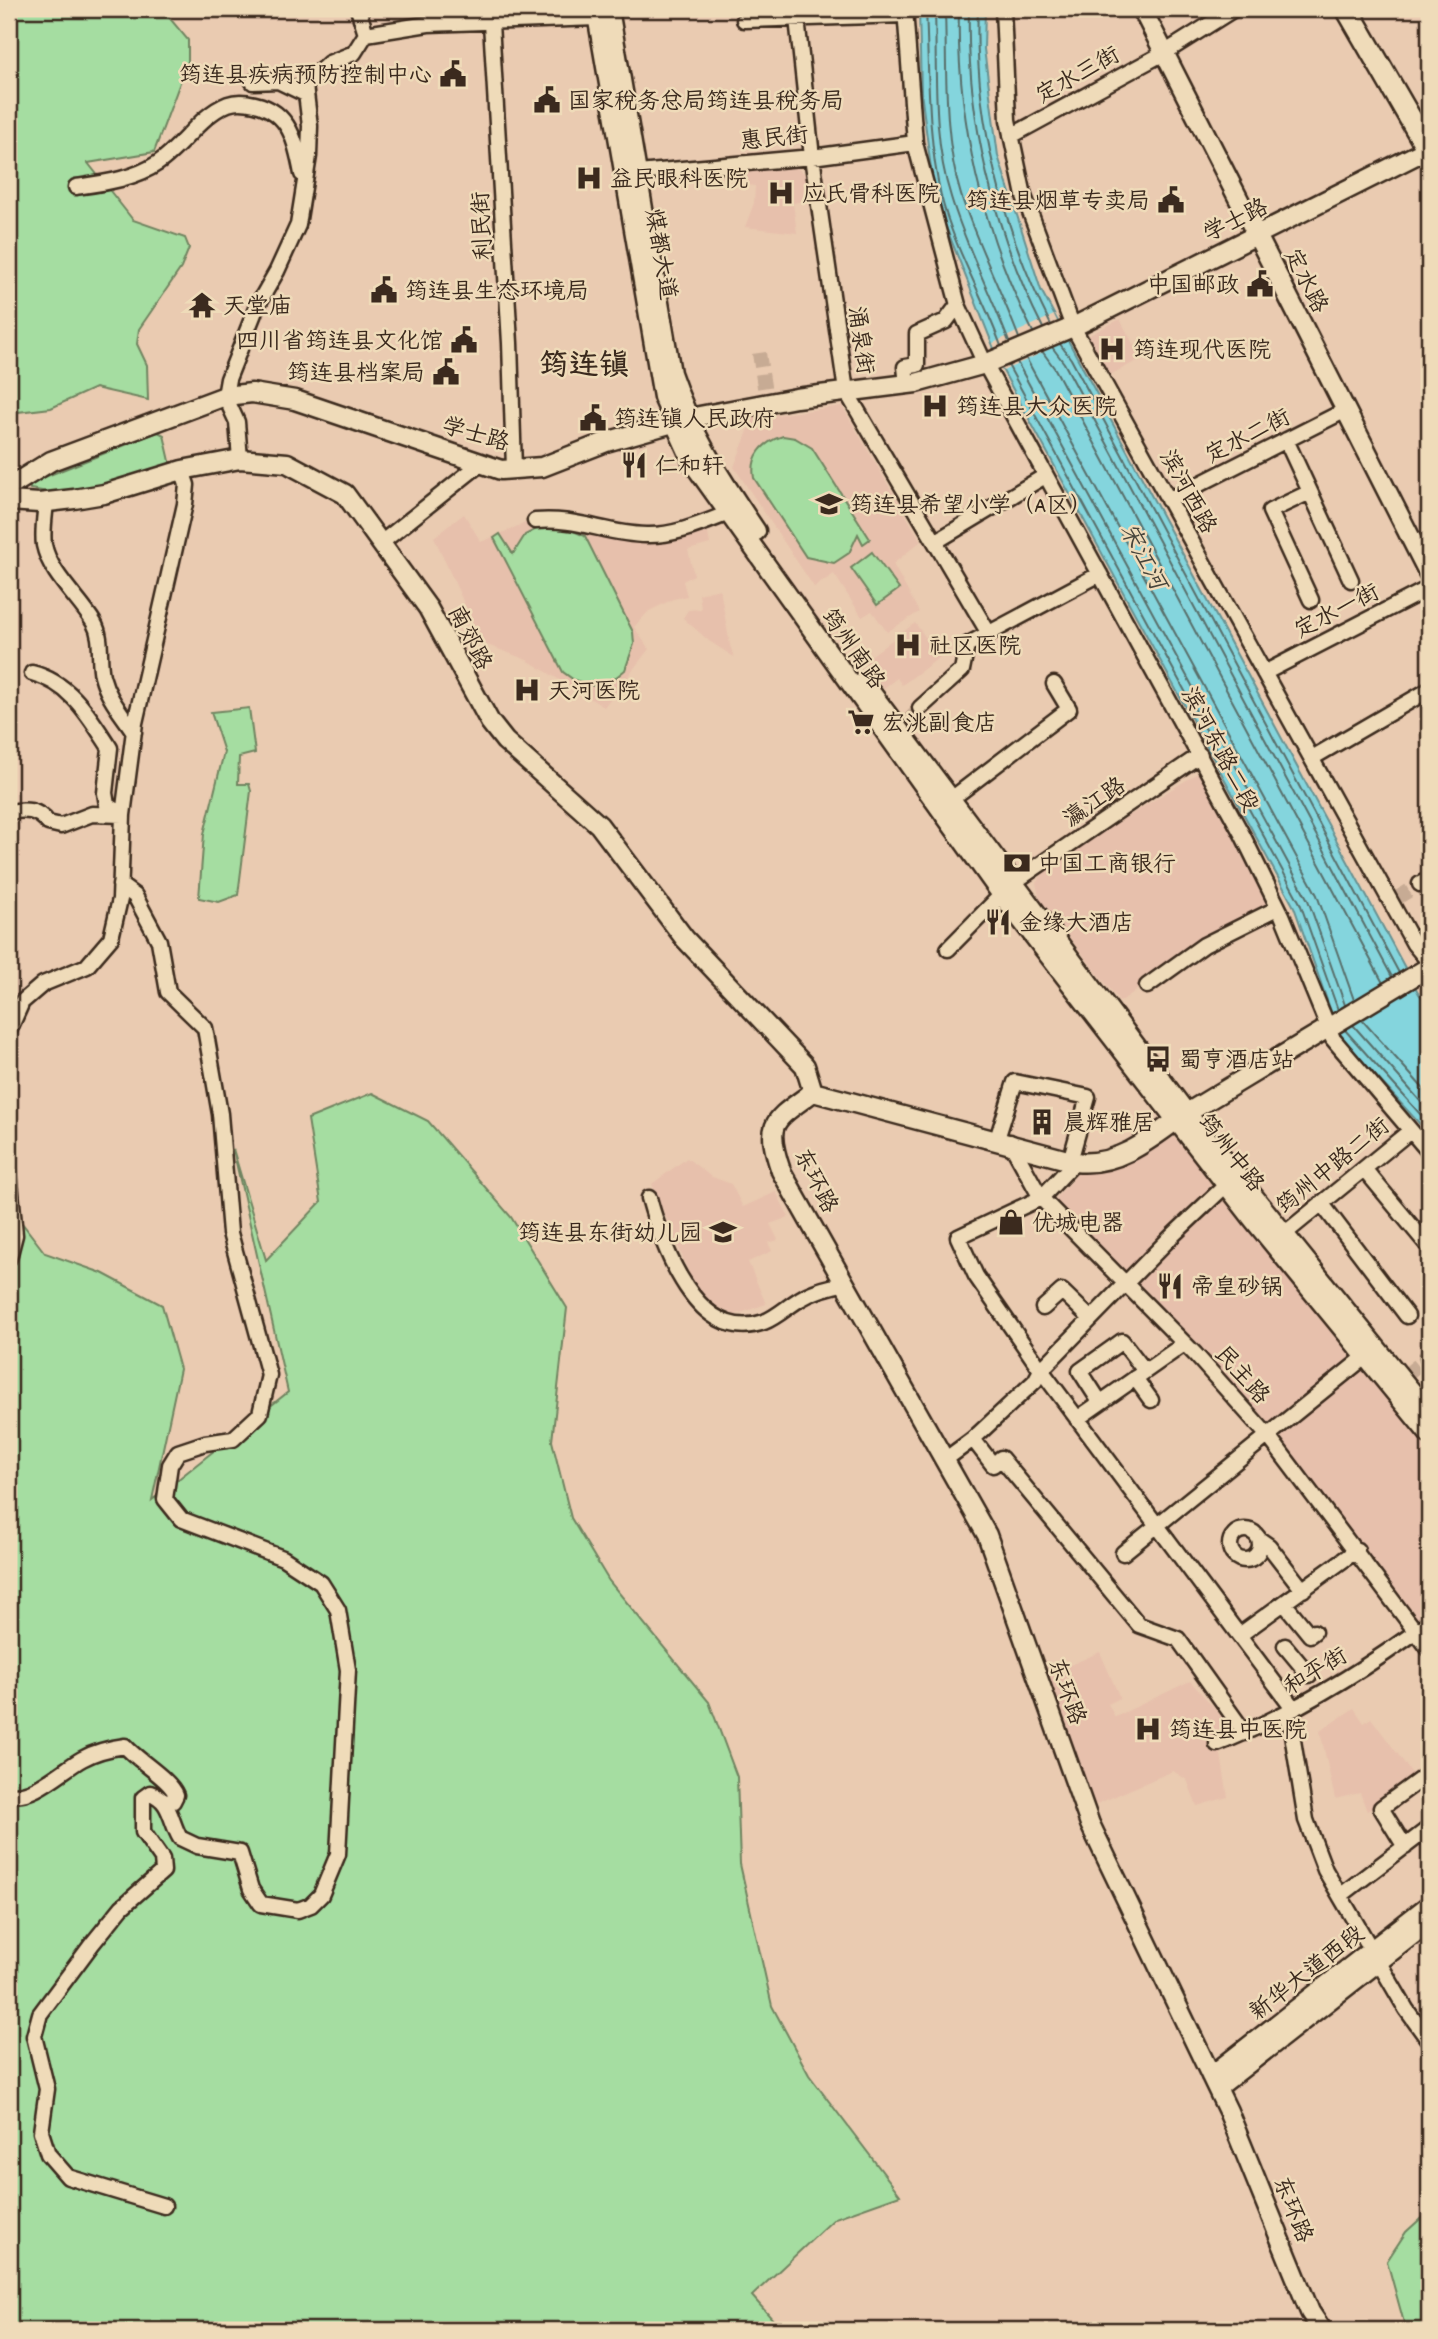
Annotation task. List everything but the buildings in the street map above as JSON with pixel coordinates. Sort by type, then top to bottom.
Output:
[{"type":"highway","points":[[1347,9],[1428,150]]},
{"type":"main road","name":"定水路","points":[[1142,9],[1429,574]]},
{"type":"main road","name":"煤都大道","points":[[603,13],[638,173],[680,422]]},
{"type":"main road","name":"煤都大道","points":[[603,13],[662,394],[680,422]]},
{"type":"main road","name":"学士路","points":[[9,487],[51,461],[225,396],[252,393],[295,400],[501,470],[542,467],[606,442],[765,399],[907,384],[989,363],[1068,328],[1428,150]]},
{"type":"main road","name":"筠州南路","points":[[680,422],[693,463],[1008,889]]},
{"type":"main road","name":"筠州南路","points":[[680,422],[786,577],[902,727],[1008,889]]},
{"type":"main road","name":"南郊路","points":[[9,501],[46,502],[104,494],[182,470],[240,459],[287,463],[345,494],[428,608],[489,722],[505,741],[599,825],[685,939],[805,1066],[813,1092]]},
{"type":"main road","name":"筠州中路","points":[[1008,889],[1182,1117],[1405,1376],[1429,1413]]},
{"type":"main road","points":[[813,1092],[1090,1164],[1117,1158],[1424,968]]},
{"type":"main road","name":"东环路","points":[[813,1092],[780,1117],[771,1142],[781,1171],[946,1458],[987,1535],[1090,1825],[1214,2082],[1310,2312],[1322,2330]]},
{"type":"main road","name":"筠州中路","points":[[1182,1117],[1226,1185],[1429,1434]]},
{"type":"main road","name":"新华大道西段","points":[[1376,1957],[1429,1905]]},
{"type":"main road","name":"新华大道西段","points":[[1214,2082],[1376,1957],[1429,1922]]},
{"type":"street","points":[[358,9],[366,34]]},
{"type":"street","name":"滨河西路","points":[[1003,9],[1011,136],[1024,196],[1068,328],[1394,899],[1424,968]]},
{"type":"street","name":"定水三街","points":[[1011,136],[1164,53],[1234,9]]},
{"type":"street","points":[[744,20],[797,14],[905,12]]},
{"type":"street","name":"滨河东路二段","points":[[905,12],[915,143],[958,305],[1045,476],[1200,755],[1278,908],[1327,1029],[1352,1064],[1429,1152]]},
{"type":"street","points":[[240,459],[237,422],[225,396],[228,376],[257,306],[283,261],[298,225],[310,126],[305,94],[310,77],[329,63],[354,53],[366,34],[428,24],[491,23],[603,13]]},
{"type":"street","name":"涌泉街","points":[[797,14],[812,157],[846,391],[988,632]]},
{"type":"street","name":"利民街","points":[[491,23],[510,343],[514,469]]},
{"type":"street","points":[[253,82],[278,81],[305,94]]},
{"type":"street","points":[[76,187],[125,178],[158,164],[229,103],[247,102],[267,106],[282,117],[291,130],[304,186]]},
{"type":"street","name":"惠民街","points":[[638,173],[812,157],[915,143]]},
{"type":"street","points":[[907,384],[905,367],[917,365],[917,334],[946,321],[958,305]]},
{"type":"street","name":"定水二街","points":[[1168,500],[1346,410]]},
{"type":"street","points":[[1286,440],[1351,580]]},
{"type":"street","points":[[381,543],[480,464]]},
{"type":"street","points":[[9,1031],[22,1002],[43,984],[87,965],[102,953],[117,919],[123,815],[134,732],[156,622],[185,504],[187,485],[182,470]]},
{"type":"street","points":[[934,542],[1045,476]]},
{"type":"street","points":[[1310,492],[1270,511],[1311,600]]},
{"type":"street","points":[[46,502],[44,545],[79,606],[94,622],[99,635],[99,655],[107,691],[134,732]]},
{"type":"street","points":[[535,521],[561,519],[648,536],[682,530],[729,513]]},
{"type":"street","points":[[920,708],[962,670],[967,646],[988,632],[1000,631],[1100,574]]},
{"type":"street","name":"定水一街","points":[[1264,673],[1429,588]]},
{"type":"street","points":[[32,673],[50,677],[78,701],[110,748],[105,793],[107,805],[123,815]]},
{"type":"street","points":[[950,800],[1069,709],[1054,684]]},
{"type":"street","points":[[1312,758],[1429,691]]},
{"type":"street","name":"瀛江路","points":[[948,949],[1008,889],[1200,755]]},
{"type":"street","points":[[9,812],[30,810],[42,815],[48,823],[61,826],[92,814],[123,815]]},
{"type":"street","points":[[120,885],[135,896],[159,941],[168,992],[205,1028],[220,1114],[230,1233],[269,1375],[260,1414],[233,1439],[205,1443],[178,1452],[170,1465],[165,1499],[181,1519],[283,1558],[321,1583],[338,1610],[348,1670],[338,1854],[321,1895],[311,1905],[298,1910],[261,1904],[251,1889],[240,1853],[197,1846],[180,1838],[161,1797],[150,1793],[143,1798],[143,1832],[162,1859],[163,1871],[122,1908],[40,2014],[34,2036],[47,2089],[41,2132],[48,2154],[68,2177],[164,2206]]},
{"type":"street","points":[[1147,986],[1204,945],[1278,908]]},
{"type":"street","points":[[1004,1141],[1015,1082],[1088,1097],[1072,1154],[1075,1162],[1041,1198],[958,1237],[976,1276],[1041,1370],[1241,1634],[1290,1712],[1306,1820],[1325,1870],[1406,2009],[1429,2040]]},
{"type":"street","name":"筠州中路二街","points":[[1283,1235],[1410,1130]]},
{"type":"street","name":"民主路","points":[[1004,1141],[1041,1198],[1184,1344],[1269,1437],[1357,1550],[1429,1649]]},
{"type":"street","points":[[9,1170],[15,1235],[9,1258]]},
{"type":"street","points":[[1364,1170],[1429,1247]]},
{"type":"street","points":[[946,1458],[973,1439],[1035,1381],[1041,1370],[1125,1283],[1226,1185]]},
{"type":"street","points":[[649,1198],[670,1253],[697,1304],[737,1325],[767,1321],[802,1297],[846,1283]]},
{"type":"street","points":[[1322,1204],[1407,1317]]},
{"type":"street","points":[[1043,1308],[1062,1291],[1091,1319]]},
{"type":"street","points":[[1100,1402],[1080,1371],[1122,1341],[1152,1400]]},
{"type":"street","points":[[1077,1419],[1184,1344]]},
{"type":"street","points":[[1124,1553],[1366,1356]]},
{"type":"street","points":[[973,1439],[993,1465],[1001,1458],[1139,1625],[1178,1639],[1245,1733]]},
{"type":"street","points":[[1259,1539],[1269,1546],[1303,1590]]},
{"type":"street","points":[[1241,1634],[1357,1550]]},
{"type":"street","points":[[1284,1603],[1312,1634],[1313,1639],[1289,1650],[1309,1675]]},
{"type":"street","name":"和平街","points":[[1217,1744],[1290,1712],[1429,1622]]},
{"type":"street","points":[[9,1794],[23,1795],[84,1758],[109,1748],[125,1746],[157,1776],[172,1785],[176,1795],[173,1801],[164,1802]]},
{"type":"street","points":[[1405,1847],[1381,1808],[1429,1773]]},
{"type":"street","points":[[1340,1896],[1429,1829]]},
{"type":"shaded area","name":"应氏骨科医院","points":[[792,164],[806,175],[808,200],[793,203],[797,233],[745,227],[754,203],[755,186],[748,185],[746,172]]},
{"type":"shaded area","name":"筠连现代医院","points":[[1120,319],[1141,359],[1104,378],[1084,338]]},
{"type":"shaded area","name":"筠连县希望小学（A区）","points":[[842,406],[921,541],[893,564],[919,612],[887,632],[872,611],[862,617],[834,574],[814,587],[734,467],[753,418]]},
{"type":"shaded area","points":[[704,511],[710,544],[688,550],[694,575],[683,581],[687,596],[673,599],[649,611],[634,627],[649,649],[604,707],[527,660],[482,643],[434,537],[464,514],[481,542],[543,515],[632,530],[666,530]]},
{"type":"shaded area","points":[[720,589],[734,657],[709,641],[683,618],[688,610],[701,609],[699,594]]},
{"type":"shaded area","name":"社区医院","points":[[915,623],[940,657],[902,685],[897,678],[884,688],[864,661]]},
{"type":"shaded area","points":[[1201,771],[1267,905],[1189,952],[1120,1002],[1040,900],[1036,883],[1045,871],[1080,846]]},
{"type":"shaded area","points":[[1174,1137],[1306,1288],[1429,1440],[1429,1637],[1364,1550],[1195,1345],[1055,1199],[1078,1173],[1112,1167]]},
{"type":"shaded area","name":"筠连县东街幼儿园","points":[[687,1158],[710,1176],[731,1184],[743,1207],[776,1192],[789,1217],[770,1224],[778,1240],[768,1243],[772,1251],[748,1262],[766,1304],[735,1315],[700,1299],[652,1184]]},
{"type":"shaded area","name":"筠连县中医院","points":[[1100,1652],[1120,1698],[1108,1704],[1115,1717],[1190,1681],[1244,1741],[1220,1749],[1228,1797],[1197,1806],[1187,1780],[1173,1771],[1092,1806],[1043,1677]]},
{"type":"shaded area","points":[[1354,1708],[1364,1723],[1371,1718],[1414,1776],[1384,1802],[1367,1811],[1360,1793],[1335,1799],[1320,1731]]},
{"type":"green space","points":[[9,9],[162,9],[188,40],[188,61],[154,152],[88,163],[133,220],[185,238],[189,248],[181,268],[139,329],[137,344],[147,365],[148,400],[95,388],[51,408],[9,413]]},
{"type":"green space","points":[[158,432],[164,435],[172,470],[66,495],[30,489],[30,485],[37,480]]},
{"type":"green space","points":[[783,436],[795,438],[812,448],[870,539],[863,544],[858,534],[849,553],[834,563],[806,557],[754,478],[754,463],[760,451],[769,442]]},
{"type":"green space","points":[[544,525],[559,525],[585,536],[633,632],[634,644],[625,670],[610,682],[594,686],[574,680],[563,672],[494,538],[500,534],[513,554],[525,535]]},
{"type":"green space","points":[[872,552],[899,589],[877,605],[851,568]]},
{"type":"green space","points":[[249,708],[255,753],[239,757],[238,784],[249,784],[251,791],[238,895],[219,902],[199,898],[204,834],[224,752],[211,712]]},
{"type":"green space","points":[[372,1093],[428,1121],[511,1217],[567,1308],[552,1441],[571,1518],[609,1581],[709,1702],[737,1777],[740,1864],[772,2006],[809,2075],[900,2195],[835,2218],[752,2296],[782,2330],[9,2330],[9,1206],[45,1253],[102,1273],[162,1305],[180,1369],[152,1500],[288,1392],[233,1149],[266,1260],[321,1202],[308,1119]]},
{"type":"green space","points":[[1429,2211],[1429,2330],[1406,2330],[1387,2261],[1406,2232]]},
{"type":"water","name":"宋江河","points":[[919,9],[985,9],[984,49],[998,156],[1041,290],[1419,994],[1429,1005],[1429,1134],[1340,1037],[1294,907],[1003,371],[935,199],[921,92]]},
{"type":"pier","points":[[1054,315],[1067,341],[1003,371],[993,343]]},
{"type":"tunnel","points":[[759,353],[765,393]]},
{"type":"tunnel","points":[[905,724],[920,708]]},
{"type":"tunnel","points":[[1397,898],[1420,884]]},
{"type":"tunnel","points":[[1407,1374],[1428,1357]]},
{"type":"place","name":"筠连县疾病预防控制中心","points":[[453,74]]},
{"type":"place","name":"国家税务总局筠连县税务局","points":[[547,100]]},
{"type":"place","name":"益民眼科医院","points":[[589,178]]},
{"type":"place","name":"应氏骨科医院","points":[[781,193]]},
{"type":"place","name":"筠连县烟草专卖局","points":[[1171,200]]},
{"type":"place","name":"中国邮政","points":[[1260,284]]},
{"type":"place","name":"筠连县生态环境局","points":[[384,290]]},
{"type":"place","name":"天堂庙","points":[[202,305]]},
{"type":"place","name":"四川省筠连县文化馆","points":[[464,340]]},
{"type":"place","name":"筠连现代医院","points":[[1112,349]]},
{"type":"place","name":"筠连县档案局","points":[[446,372]]},
{"type":"place","name":"筠连县大众医院","points":[[935,406]]},
{"type":"place","name":"筠连镇人民政府","points":[[593,418]]},
{"type":"place","name":"仁和轩","points":[[634,465]]},
{"type":"place","name":"筠连县希望小学（A区）","points":[[829,504]]},
{"type":"place","name":"社区医院","points":[[908,645]]},
{"type":"place","name":"天河医院","points":[[527,690]]},
{"type":"place","name":"宏洮副食店","points":[[861,722]]},
{"type":"place","name":"中国工商银行","points":[[1017,863]]},
{"type":"place","name":"金缘大酒店","points":[[998,922]]},
{"type":"place","name":"蜀亨酒店站","points":[[1158,1059]]},
{"type":"place","name":"晨辉雅居","points":[[1042,1122]]},
{"type":"place","name":"优城电器","points":[[1011,1222]]},
{"type":"place","name":"筠连县东街幼儿园","points":[[723,1232]]},
{"type":"place","name":"帝皇砂锅","points":[[1170,1286]]},
{"type":"place","name":"筠连县中医院","points":[[1148,1729]]},
{"type":"district","name":"筠连镇","points":[[584,364]]}]
